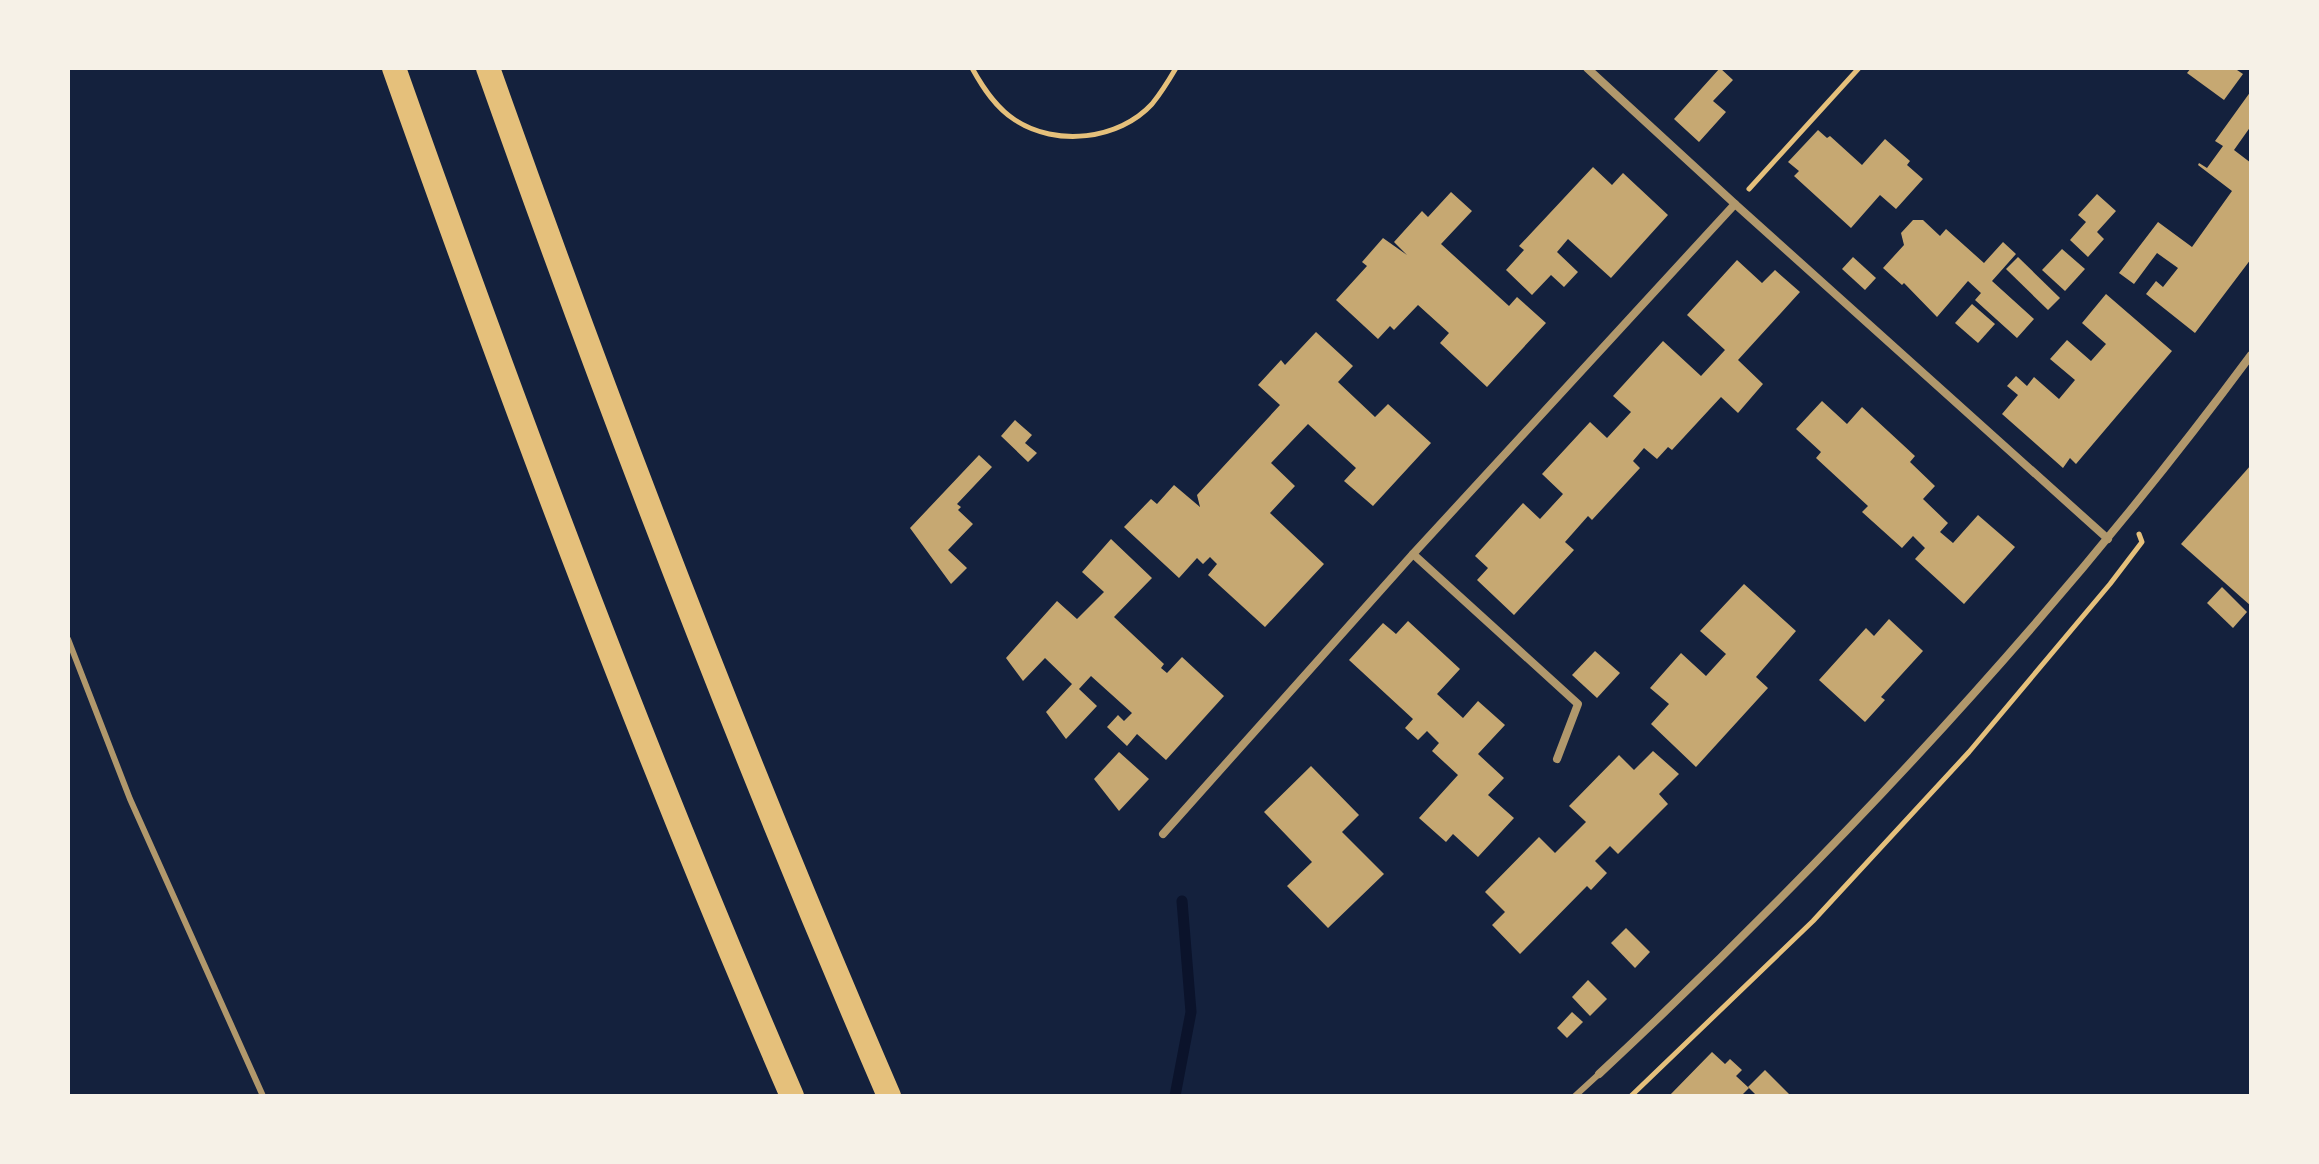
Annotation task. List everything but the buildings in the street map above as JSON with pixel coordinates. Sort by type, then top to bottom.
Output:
[{"type":"highway","points":[[394,68],[477,304],[593,612],[792,1096]]},
{"type":"highway","points":[[488,68],[570,300],[668,558],[889,1096]]},
{"type":"street","points":[[1587,68],[2108,539]]},
{"type":"street","points":[[1163,834],[1413,554],[1735,204]]},
{"type":"street","points":[[1599,1074],[1826,853],[2005,657],[2108,539],[2251,355]]},
{"type":"street","points":[[1413,554],[1578,704],[1557,759]]},
{"type":"lane","points":[[68,639],[130,799],[263,1096]]},
{"type":"lane","points":[[1575,1096],[1599,1074]]},
{"type":"path","points":[[972,68],[990,95],[1013,119],[1037,131],[1077,136],[1107,132],[1130,122],[1152,103],[1176,68]]},
{"type":"path","points":[[1735,204],[1859,68]]},
{"type":"path","points":[[1631,1096],[1813,921],[1969,752],[2142,542],[2130,510]]},
{"type":"waterway","points":[[1175,1096],[1191,1012],[1182,901]]}]
